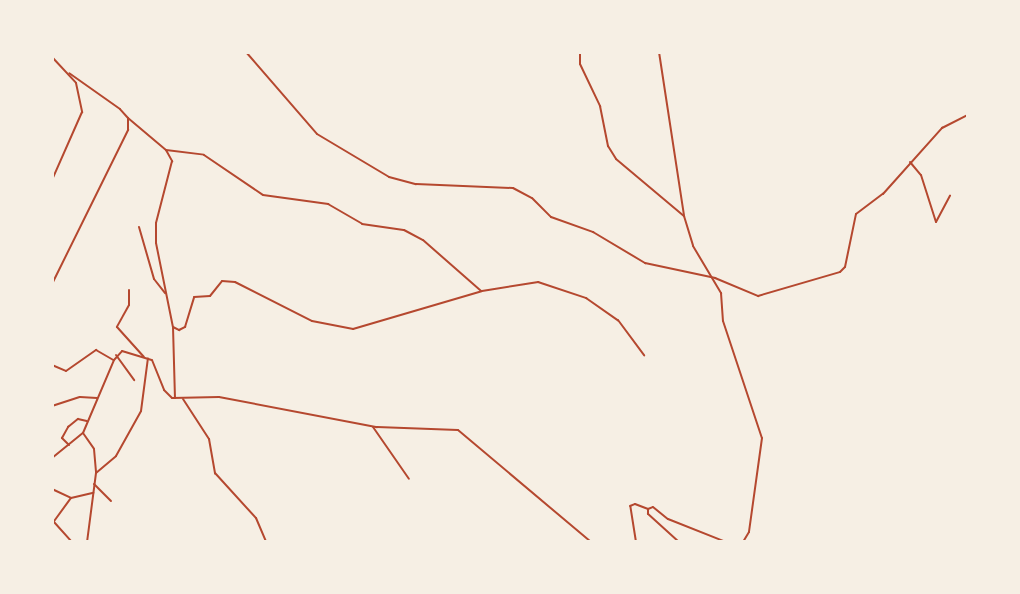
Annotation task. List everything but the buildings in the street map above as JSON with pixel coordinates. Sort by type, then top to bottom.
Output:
[{"type":"street","points":[[246,52],[317,134],[389,177],[416,184],[520,190],[551,217],[593,232],[645,263],[715,278],[758,296],[840,272],[845,267],[856,214],[883,194],[942,128],[968,115]]},
{"type":"street","points":[[580,52],[580,64],[600,106],[608,146],[616,159],[684,216]]},
{"type":"street","points":[[659,52],[684,216],[693,246],[715,278],[722,300],[723,321],[762,438],[749,532],[743,542]]},
{"type":"street","points":[[52,57],[166,150],[172,161],[156,223],[172,327],[176,398]]},
{"type":"street","points":[[52,180],[82,112],[81,95],[69,72]]},
{"type":"street","points":[[52,284],[128,130],[128,118]]},
{"type":"street","points":[[166,150],[204,155],[263,195],[328,204],[362,224],[404,230],[423,240],[482,291]]},
{"type":"street","points":[[910,162],[921,175],[936,222],[950,196]]},
{"type":"street","points":[[139,227],[154,279],[165,293]]},
{"type":"street","points":[[172,327],[178,330],[185,327],[194,297],[210,296],[222,281],[235,282],[312,321],[353,329],[482,291],[538,282],[568,289],[618,320],[644,355]]},
{"type":"street","points":[[129,290],[129,305],[117,327],[144,357]]},
{"type":"street","points":[[52,365],[66,371],[96,350],[114,360]]},
{"type":"street","points":[[52,458],[83,433],[97,398],[107,383],[114,360],[122,351],[148,358],[156,366],[167,394],[176,398],[219,397],[373,426],[418,426],[464,433],[591,542]]},
{"type":"street","points":[[117,356],[134,380]]},
{"type":"street","points":[[96,473],[116,456],[141,411],[148,358]]},
{"type":"street","points":[[52,406],[80,397],[97,398]]},
{"type":"street","points":[[183,399],[209,439],[215,473],[256,518],[266,542]]},
{"type":"street","points":[[69,445],[62,438],[68,427],[78,418],[88,422]]},
{"type":"street","points":[[373,426],[409,479]]},
{"type":"street","points":[[83,433],[94,449],[96,473],[87,542]]},
{"type":"street","points":[[94,484],[111,501]]},
{"type":"street","points":[[52,489],[71,498],[93,493]]},
{"type":"street","points":[[71,498],[53,523],[72,542]]},
{"type":"street","points":[[636,542],[630,506],[635,504],[648,509],[653,507],[685,526],[726,542]]},
{"type":"street","points":[[648,509],[648,514],[679,542]]}]
